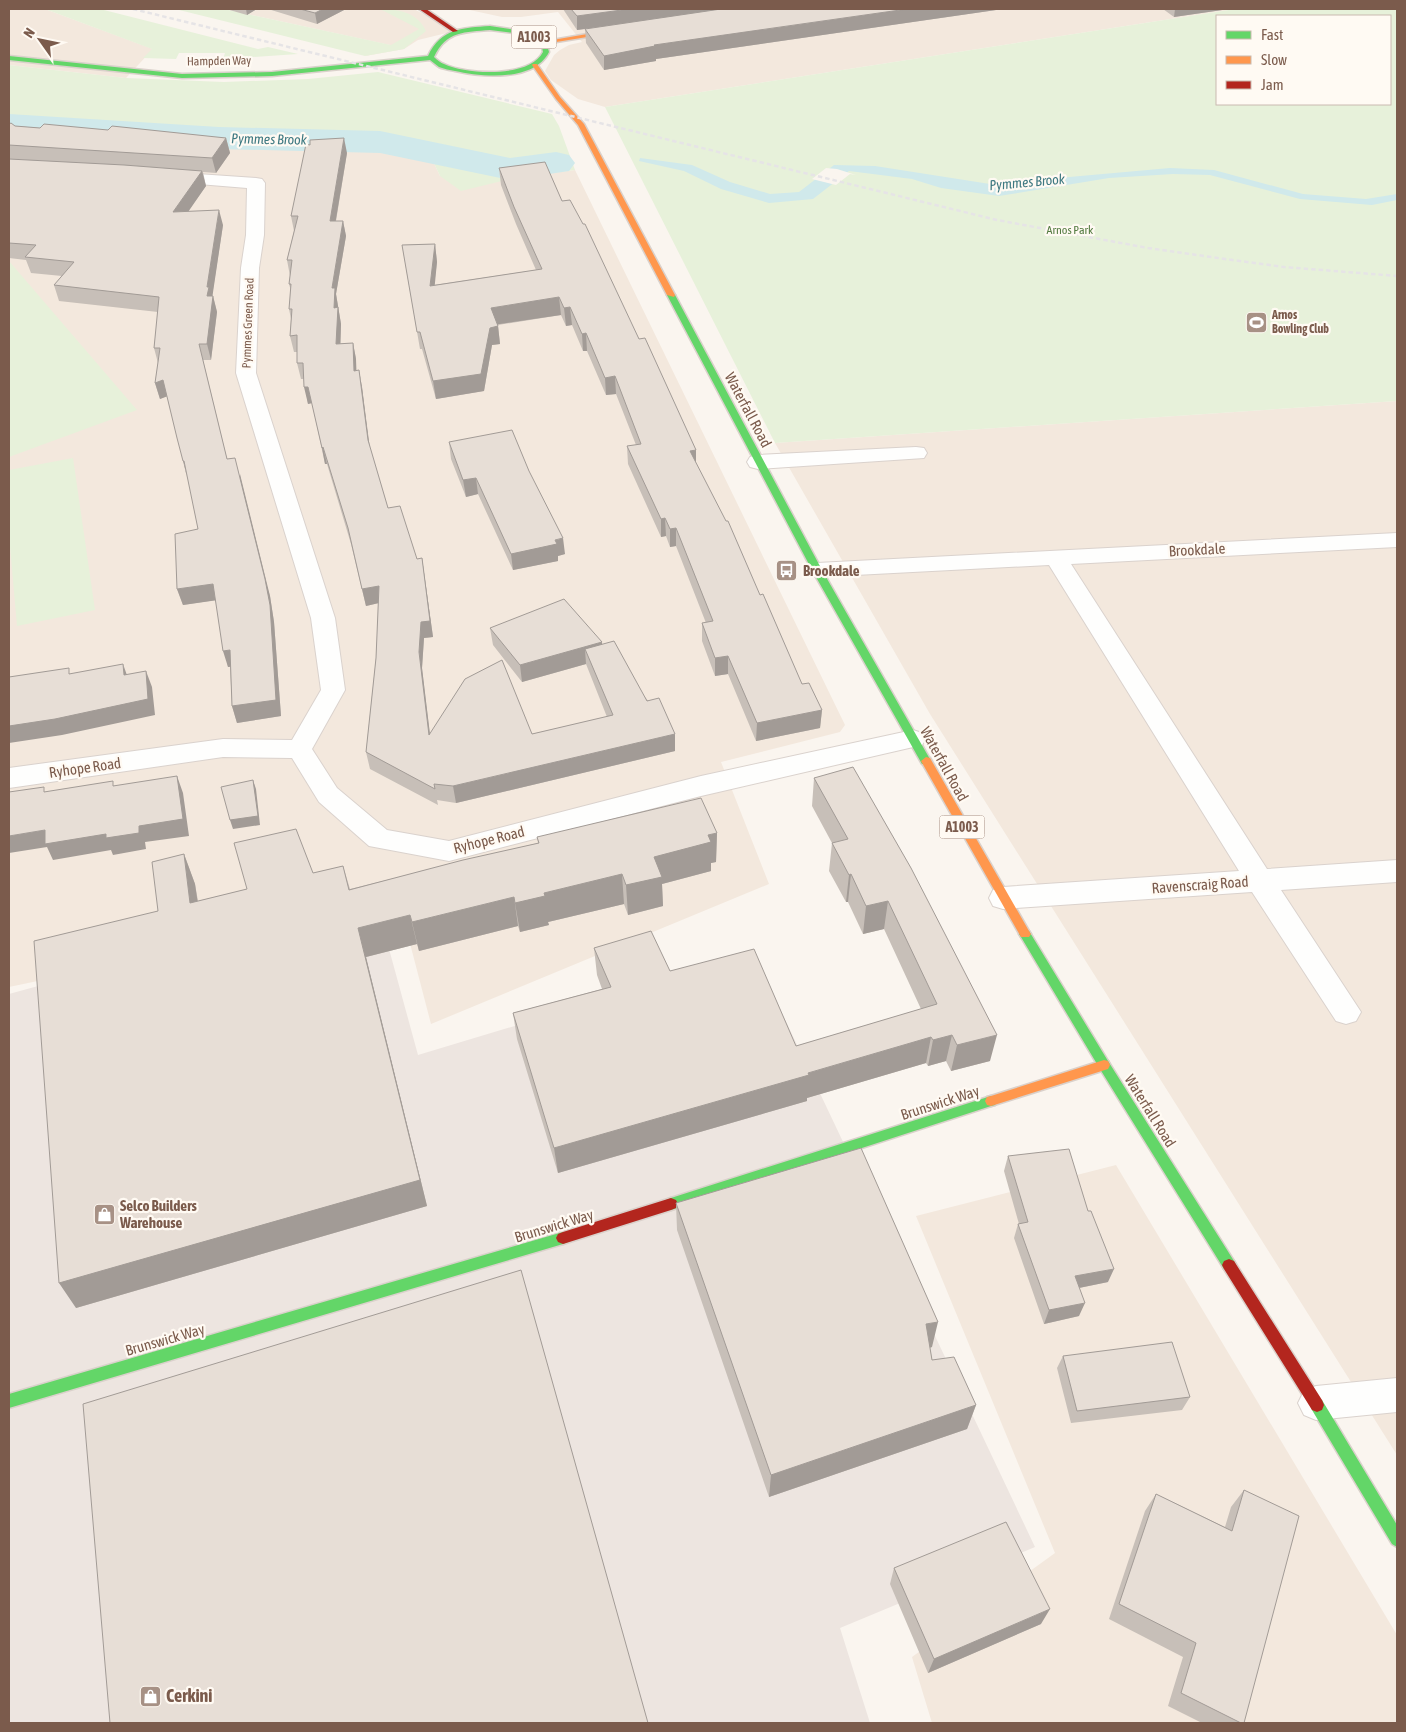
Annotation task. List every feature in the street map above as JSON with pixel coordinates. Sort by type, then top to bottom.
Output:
[{"type":"main road","points":[[422,9],[455,31],[438,41],[432,49],[431,58]]},
{"type":"main road","name":"A1003","points":[[431,58],[442,66],[460,71],[494,74],[514,72],[535,64],[543,58],[546,52],[544,42],[522,32],[490,28],[455,31]]},
{"type":"main road","points":[[544,42],[635,28]]},
{"type":"main road","name":"Hampden Way","points":[[9,58],[182,76],[272,74],[431,58]]},
{"type":"main road","points":[[535,64],[558,98]]},
{"type":"main road","name":"A1003","points":[[494,74],[521,84]]},
{"type":"main road","name":"Waterfall Road","points":[[540,91],[558,98],[581,124],[816,570],[1003,898],[1104,1066],[1316,1403],[1397,1538]]},
{"type":"main road","name":"Brunswick Way","points":[[9,1401],[565,1238],[1104,1066]]},
{"type":"street","name":"Pymmes Green Road","points":[[146,175],[256,183],[255,235],[250,268],[246,373],[322,618],[334,690],[299,748]]},
{"type":"street","points":[[758,462],[916,453]]},
{"type":"street","name":"Brookdale","points":[[816,570],[1397,540]]},
{"type":"street","points":[[1056,558],[1260,881],[1346,1012]]},
{"type":"street","name":"Ryhope Road","points":[[9,778],[223,748],[299,748],[328,795],[379,839],[449,851],[701,786],[913,739]]},
{"type":"street","name":"Ravenscraig Road","points":[[1003,898],[1397,871]]},
{"type":"street","points":[[1316,1403],[1397,1395]]},
{"type":"shaded area","points":[[9,9],[45,9],[153,49],[126,78],[9,65]]},
{"type":"shaded area","points":[[224,9],[414,9],[455,31],[418,40],[404,49],[365,56],[390,45]]},
{"type":"shaded area","points":[[465,9],[1235,9],[605,107],[578,99],[551,80],[545,71],[554,55],[560,50],[569,45],[582,42],[558,12],[521,17],[502,17]]},
{"type":"shaded area","points":[[9,129],[259,144],[327,150],[426,146],[440,176],[514,178],[575,170],[845,725],[840,732],[721,762],[769,884],[431,1024],[400,905],[9,987]]},
{"type":"shaded area","points":[[1397,401],[1397,1455],[930,714],[775,443]]},
{"type":"shaded area","points":[[374,894],[418,1055],[754,954],[1035,1547],[840,1628],[870,1723],[9,1723],[9,994]]},
{"type":"shaded area","points":[[1116,1165],[1397,1635],[1397,1723],[932,1723],[912,1657],[1055,1553],[916,1216]]},
{"type":"green space","points":[[45,9],[100,9],[258,49],[268,47],[298,54],[223,59],[225,53],[179,53],[176,59],[143,58],[152,49]]},
{"type":"green space","points":[[175,9],[224,9],[391,45],[419,29],[380,9],[387,9],[408,13],[423,25],[426,31],[404,49],[365,56]]},
{"type":"green space","name":"Arnos Park","points":[[1235,9],[1397,9],[1397,401],[775,443],[605,107]]},
{"type":"green space","points":[[9,65],[126,78],[224,82],[308,79],[378,72],[552,114],[559,126],[575,170],[514,178],[461,191],[440,176],[426,146],[327,150],[259,144],[9,129]]},
{"type":"green space","points":[[9,261],[137,410],[9,457]]},
{"type":"green space","points":[[73,458],[95,610],[17,626],[9,535],[9,470]]},
{"type":"water","points":[[640,158],[692,165],[730,182],[770,194],[799,192],[834,165],[875,166],[990,184],[1170,168],[1214,170],[1303,194],[1366,199],[1397,194],[1397,200],[1372,205],[1300,199],[1210,175],[1173,174],[1109,178],[999,196],[941,188],[912,179],[849,171],[813,199],[769,203],[721,189],[684,171],[639,161]]},
{"type":"pier","points":[[826,168],[837,169],[856,175],[850,174],[836,185],[812,179]]},
{"type":"building","points":[[300,9],[323,9],[315,13]]},
{"type":"building","points":[[571,9],[629,9],[577,16]]},
{"type":"building","points":[[721,9],[907,9],[654,45],[604,56],[585,29]]},
{"type":"building","points":[[11,123],[15,126],[40,128],[44,124],[108,130],[112,126],[226,138],[212,158],[9,145],[9,124]]},
{"type":"building","points":[[344,138],[330,221],[343,221],[332,288],[335,288],[334,308],[338,307],[336,344],[353,343],[354,371],[359,370],[368,440],[388,508],[400,506],[417,559],[422,558],[430,621],[421,622],[419,652],[429,735],[465,679],[502,660],[532,734],[613,715],[585,649],[614,641],[647,701],[659,698],[675,734],[453,786],[434,784],[435,789],[366,752],[376,658],[379,586],[362,589],[348,528],[322,448],[308,387],[304,387],[303,363],[297,363],[297,335],[290,336],[292,309],[289,309],[291,284],[289,284],[292,260],[287,260],[298,216],[291,216],[306,144],[310,145],[310,140]]},
{"type":"building","points":[[9,159],[202,171],[173,212],[219,210],[207,287],[209,287],[207,296],[213,296],[207,344],[199,344],[227,459],[235,458],[265,579],[270,605],[276,700],[232,706],[230,650],[223,651],[213,584],[177,589],[175,534],[198,529],[184,461],[163,380],[155,383],[160,348],[154,348],[159,297],[54,285],[74,262],[25,257],[36,245],[9,243]]},
{"type":"building","points":[[545,162],[562,201],[570,200],[583,224],[585,224],[639,339],[645,338],[696,450],[690,451],[726,521],[728,521],[760,595],[763,594],[802,684],[809,683],[822,710],[757,723],[728,656],[715,658],[702,623],[713,621],[676,528],[670,529],[665,518],[661,519],[627,446],[641,444],[615,376],[605,378],[586,333],[582,334],[570,307],[564,308],[559,297],[491,308],[498,326],[490,328],[481,374],[433,381],[420,332],[417,332],[402,245],[435,244],[430,286],[542,269],[499,168]]},
{"type":"building","points":[[512,430],[529,471],[563,538],[555,540],[557,544],[511,554],[476,478],[463,480],[449,442]]},
{"type":"building","points":[[564,599],[602,642],[520,665],[490,628]]},
{"type":"building","points":[[123,664],[124,675],[146,671],[148,699],[55,719],[9,726],[9,677],[69,668],[69,674]]},
{"type":"building","points":[[853,767],[911,868],[997,1035],[957,1045],[952,1035],[933,1040],[931,1037],[808,1073],[809,1075],[554,1148],[513,1013],[611,987],[594,948],[651,931],[670,971],[754,949],[796,1046],[937,1004],[888,901],[866,906],[851,874],[849,875],[832,843],[848,839],[814,778]]},
{"type":"building","points":[[177,776],[183,819],[139,826],[139,833],[106,838],[106,834],[45,844],[45,830],[9,836],[9,792],[44,787],[44,792],[113,781],[113,786]]},
{"type":"building","points":[[253,780],[258,816],[230,820],[221,787]]},
{"type":"building","points":[[701,798],[717,833],[708,835],[711,842],[654,857],[662,877],[626,885],[622,874],[544,893],[545,896],[515,903],[514,897],[412,922],[410,915],[358,928],[420,1180],[59,1283],[34,941],[158,911],[152,862],[184,854],[190,903],[247,889],[234,843],[296,829],[313,873],[343,866],[349,890],[463,860],[539,843],[537,837]]},
{"type":"building","points":[[861,1148],[938,1322],[926,1324],[932,1360],[954,1357],[976,1405],[771,1475],[676,1203]]},
{"type":"building","points":[[1069,1149],[1088,1211],[1091,1211],[1114,1269],[1075,1276],[1085,1303],[1049,1310],[1018,1224],[1028,1222],[1008,1156]]},
{"type":"building","points":[[521,1270],[648,1723],[110,1723],[83,1404]]},
{"type":"building","points":[[1172,1342],[1190,1397],[1077,1411],[1063,1356]]},
{"type":"building","points":[[1244,1490],[1299,1516],[1244,1723],[1241,1723],[1181,1693],[1196,1643],[1119,1604],[1156,1494],[1232,1531]]},
{"type":"building","points":[[1006,1522],[1050,1609],[934,1659],[894,1568]]},
{"type":"waterway","name":"Pymmes Brook","points":[[9,125],[219,138],[380,142],[510,169],[556,163]]},
{"type":"railway","points":[[133,9],[997,220],[1148,248],[1225,259],[1284,267],[1397,276]]},
{"type":"traffic: fast","points":[[490,28],[522,32],[544,42],[546,52],[543,58],[535,65],[514,72],[479,74],[442,66],[431,58],[440,41],[447,36],[471,29],[490,28]]},
{"type":"traffic: fast","points":[[9,58],[182,76],[272,74],[431,58]]},
{"type":"traffic: fast","points":[[671,295],[817,570],[926,761]]},
{"type":"traffic: fast","points":[[1025,934],[1229,1265]]},
{"type":"traffic: fast","points":[[671,1204],[991,1101]]},
{"type":"traffic: fast","points":[[9,1401],[563,1238]]},
{"type":"traffic: fast","points":[[1317,1405],[1397,1539]]},
{"type":"traffic: slow","points":[[544,42],[622,30]]},
{"type":"traffic: slow","points":[[535,65],[558,98],[581,124],[671,295]]},
{"type":"traffic: slow","points":[[926,761],[1025,934]]},
{"type":"traffic: slow","points":[[991,1101],[1104,1065]]},
{"type":"traffic: jam","points":[[422,9],[455,31]]},
{"type":"traffic: jam","points":[[563,1238],[671,1204]]},
{"type":"traffic: jam","points":[[1229,1265],[1317,1405]]},
{"type":"place","name":"Arnos Bowling Club","points":[[1256,322]]},
{"type":"place","name":"Brookdale","points":[[787,571]]},
{"type":"place","name":"Selco Builders Warehouse","points":[[104,1215]]},
{"type":"place","name":"Cerkini","points":[[150,1696]]}]
